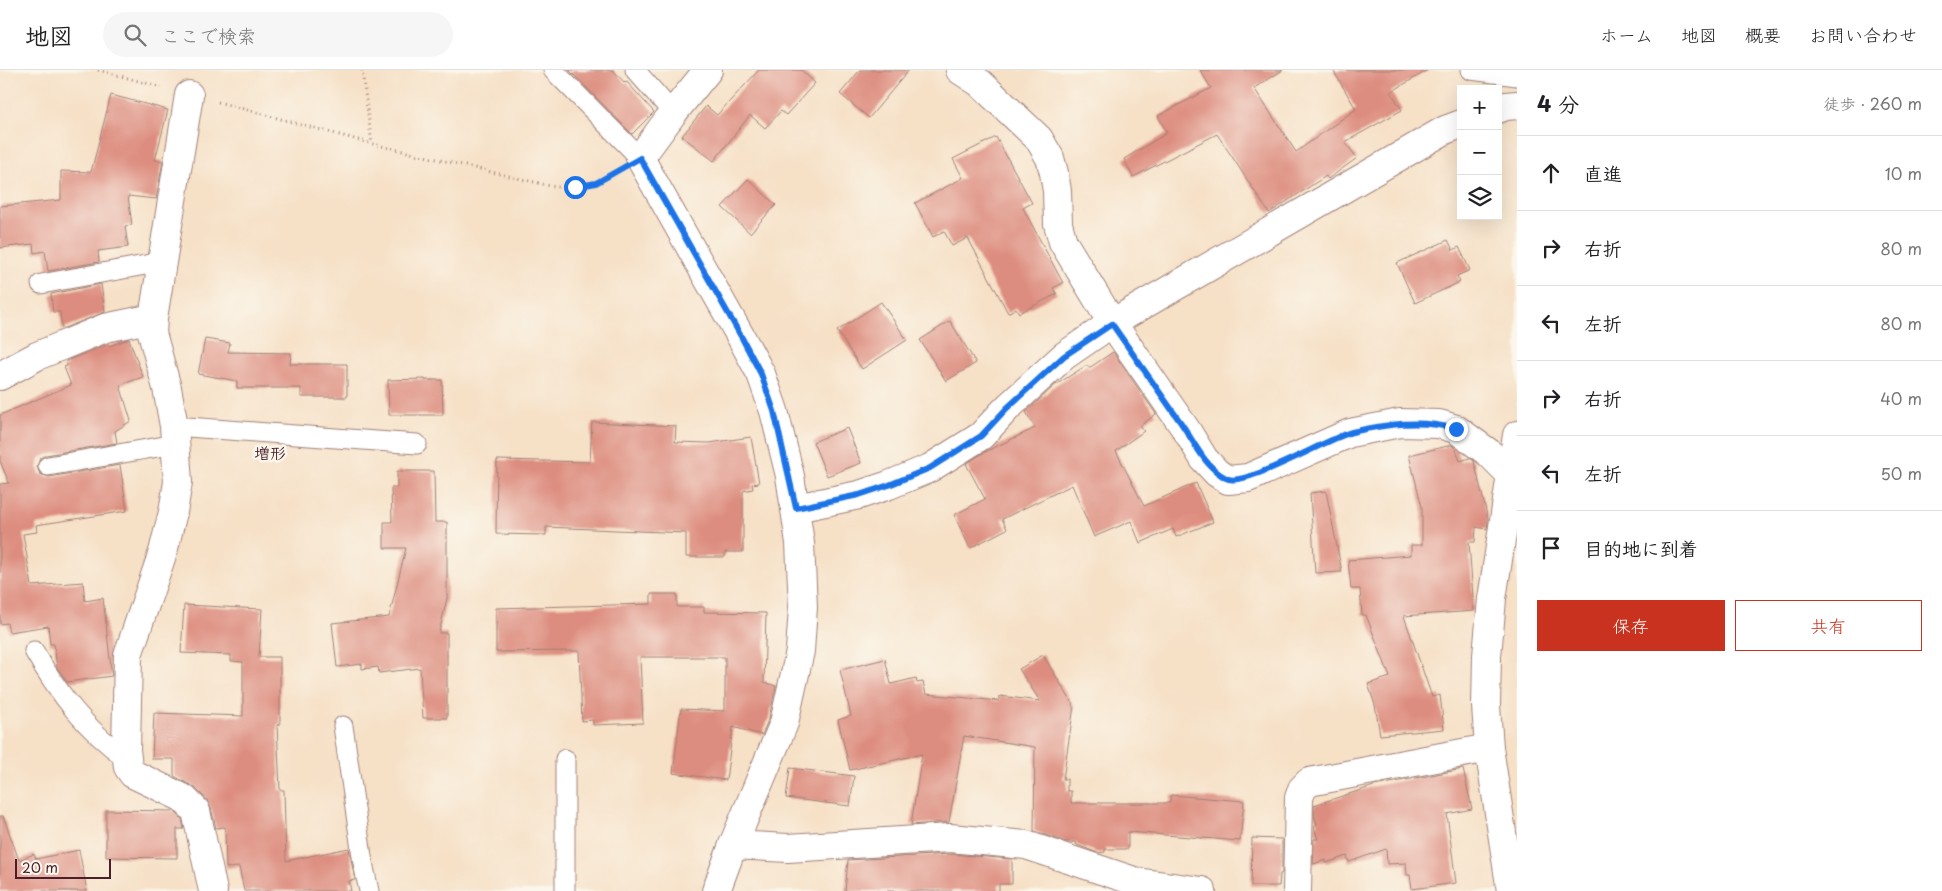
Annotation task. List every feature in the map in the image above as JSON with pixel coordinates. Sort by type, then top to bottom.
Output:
[{"type":"street","points":[[708,70],[640,158],[761,374],[774,411],[796,508],[800,543],[803,607],[800,650],[784,723],[733,845],[716,891]]},
{"type":"street","points":[[960,70],[980,83],[1039,138],[1050,158],[1054,173],[1057,190],[1058,224],[1063,242],[1112,324],[1204,459],[1218,473],[1228,480],[1248,478],[1350,433],[1400,423],[1439,424],[1456,429],[1476,442],[1510,474]]},
{"type":"street","points":[[189,95],[153,318],[154,342],[167,388],[175,435],[178,482],[163,552],[128,655],[126,759],[128,767],[134,774],[183,798],[196,811],[213,891]]},
{"type":"street","points":[[1502,108],[1517,105]]},
{"type":"street","points":[[796,508],[859,495],[930,468],[981,436],[1007,408],[1064,356],[1112,324],[1445,130],[1457,126]]},
{"type":"street","points":[[0,376],[37,356],[105,328],[153,318]]},
{"type":"street","points":[[1511,891],[1489,748],[1486,706],[1487,656],[1492,599],[1506,585],[1510,474],[1517,435]]},
{"type":"street","points":[[1297,891],[1300,798],[1302,789],[1309,782],[1489,748]]},
{"type":"street","points":[[733,845],[788,848],[950,838],[1026,845],[1135,887],[1202,891]]},
{"type":"lane","points":[[553,70],[640,158]]},
{"type":"lane","points":[[635,70],[673,113]]},
{"type":"lane","points":[[1471,70],[1517,76]]},
{"type":"lane","points":[[42,284],[162,262]]},
{"type":"lane","points":[[48,466],[175,435],[418,444]]},
{"type":"lane","points":[[34,650],[54,686],[104,743],[126,759]]},
{"type":"lane","points":[[343,726],[363,863],[369,891]]},
{"type":"lane","points":[[565,759],[566,891]]},
{"type":"path","points":[[98,70],[372,144],[555,187],[575,187],[596,183],[640,158]]},
{"type":"path","points":[[362,70],[372,144]]},
{"type":"building","points":[[569,70],[613,70],[625,83],[627,82],[654,112],[632,134]]},
{"type":"building","points":[[759,70],[801,70],[815,83],[786,115],[781,111],[765,128],[750,115],[714,161],[682,136],[706,106],[717,115]]},
{"type":"building","points":[[860,70],[909,70],[869,118],[840,94]]},
{"type":"building","points":[[1200,70],[1283,70],[1254,88],[1296,152],[1356,109],[1333,70],[1428,70],[1391,92],[1402,110],[1345,142],[1357,158],[1328,179],[1326,176],[1269,213],[1217,134],[1133,177],[1124,159],[1167,133],[1158,116],[1211,88]]},
{"type":"building","points":[[111,95],[168,110],[155,160],[163,161],[156,199],[128,196],[132,225],[125,226],[128,247],[98,251],[99,262],[48,271],[45,251],[34,253],[33,244],[0,248],[0,206],[61,200],[61,171],[91,172]]},
{"type":"building","points":[[996,137],[1032,203],[1023,208],[1063,283],[1053,288],[1057,294],[1019,313],[1016,308],[1008,313],[968,238],[952,246],[944,231],[933,237],[915,203],[963,178],[953,159]]},
{"type":"building","points":[[748,179],[776,205],[750,233],[722,207]]},
{"type":"building","points":[[1448,240],[1453,250],[1459,247],[1470,270],[1457,276],[1460,282],[1415,303],[1397,263]]},
{"type":"building","points":[[101,284],[105,312],[62,329],[60,312],[53,312],[51,294]]},
{"type":"building","points":[[881,302],[907,340],[862,369],[837,331]]},
{"type":"building","points":[[950,321],[976,363],[946,381],[920,340]]},
{"type":"building","points":[[129,339],[143,377],[120,385],[131,421],[115,431],[117,443],[46,455],[40,458],[37,467],[40,474],[49,477],[120,465],[127,511],[36,525],[37,532],[23,534],[32,586],[83,582],[85,601],[103,598],[112,676],[67,682],[57,667],[54,644],[50,644],[48,626],[9,632],[7,623],[0,624],[0,484],[9,483],[0,461],[0,415],[71,385],[64,367],[67,366],[66,361],[108,344],[109,346]]},
{"type":"building","points":[[205,339],[230,343],[228,352],[291,353],[290,364],[347,364],[347,397],[301,397],[301,388],[237,388],[237,381],[198,374]]},
{"type":"building","points":[[1113,352],[1156,414],[1140,426],[1144,431],[1116,451],[1144,506],[1196,483],[1213,522],[1176,537],[1173,529],[1140,543],[1131,521],[1094,537],[1072,485],[1002,519],[1007,529],[970,548],[954,515],[985,499],[966,464],[983,453],[1035,428],[1026,412],[1054,386],[1087,365],[1089,368]]},
{"type":"building","points":[[388,380],[442,380],[443,415],[389,415]]},
{"type":"building","points":[[592,422],[676,426],[675,442],[709,443],[751,437],[759,483],[752,484],[753,489],[743,491],[743,552],[725,552],[725,557],[686,557],[686,533],[546,527],[546,535],[496,534],[497,460],[590,462]]},
{"type":"building","points":[[847,428],[861,463],[827,476],[813,442]]},
{"type":"building","points":[[1452,445],[1456,449],[1460,461],[1470,458],[1474,461],[1488,519],[1487,529],[1476,527],[1475,542],[1469,542],[1474,611],[1404,616],[1432,697],[1440,695],[1444,729],[1380,735],[1375,705],[1368,684],[1390,677],[1366,615],[1362,615],[1360,589],[1351,589],[1348,560],[1411,555],[1411,545],[1422,545],[1422,507],[1409,455]]},
{"type":"building","points":[[397,471],[434,471],[435,522],[447,522],[447,598],[439,633],[447,633],[447,718],[423,718],[420,668],[379,673],[378,667],[362,669],[362,664],[337,667],[332,623],[389,617],[406,548],[384,548],[384,522],[392,522],[391,488],[397,488]]},
{"type":"building","points":[[1326,491],[1342,572],[1315,573],[1310,493]]},
{"type":"building","points":[[651,594],[677,594],[677,607],[704,607],[704,612],[766,613],[764,682],[776,686],[769,718],[762,735],[733,727],[726,780],[673,773],[681,709],[725,711],[725,657],[640,657],[643,723],[593,725],[593,720],[582,721],[579,651],[496,652],[496,608],[651,604]]},
{"type":"building","points":[[184,605],[262,609],[259,657],[280,657],[280,725],[277,725],[280,790],[284,790],[286,861],[349,848],[355,880],[349,881],[351,891],[244,891],[239,867],[226,868],[225,827],[216,828],[207,800],[194,787],[174,776],[174,759],[152,759],[154,713],[243,716],[243,662],[231,661],[231,655],[181,653]]},
{"type":"building","points":[[1043,655],[1074,706],[1063,779],[1067,779],[1067,791],[1071,791],[1071,803],[1170,803],[1171,795],[1244,801],[1240,841],[1128,832],[1128,849],[1105,849],[1105,852],[1098,853],[1077,845],[1076,842],[1066,842],[1034,831],[1035,747],[964,736],[949,822],[911,825],[922,754],[850,770],[838,720],[851,716],[840,670],[885,659],[891,684],[916,678],[917,683],[923,682],[926,694],[999,701],[1000,696],[1040,701],[1019,669]]},
{"type":"building","points":[[790,768],[854,776],[850,806],[786,798]]},
{"type":"building","points":[[1463,769],[1472,809],[1447,814],[1456,883],[1412,889],[1410,875],[1407,875],[1406,863],[1387,864],[1386,849],[1349,862],[1347,856],[1326,863],[1326,860],[1313,864],[1314,839],[1318,839],[1314,827],[1317,824],[1314,815],[1314,805],[1374,786]]},
{"type":"building","points":[[106,810],[174,811],[182,819],[184,829],[177,829],[177,858],[106,857]]},
{"type":"building","points":[[0,816],[3,816],[19,860],[34,854],[36,859],[79,850],[87,891],[0,891]]},
{"type":"building","points":[[1252,838],[1282,839],[1282,873],[1280,874],[1279,886],[1251,886]]},
{"type":"building","points":[[950,854],[1012,859],[1012,884],[999,884],[999,891],[845,891],[848,860]]},
{"type":"district","name":"増形","points":[[270,453]]},
{"type":"route","points":[[575,187],[596,183],[617,173],[640,158],[761,374],[774,411],[796,508],[859,495],[930,468],[981,436],[1007,408],[1064,356],[1112,324],[1204,459],[1228,480],[1234,481],[1248,478],[1350,433],[1400,423],[1439,424],[1456,429]]}]
